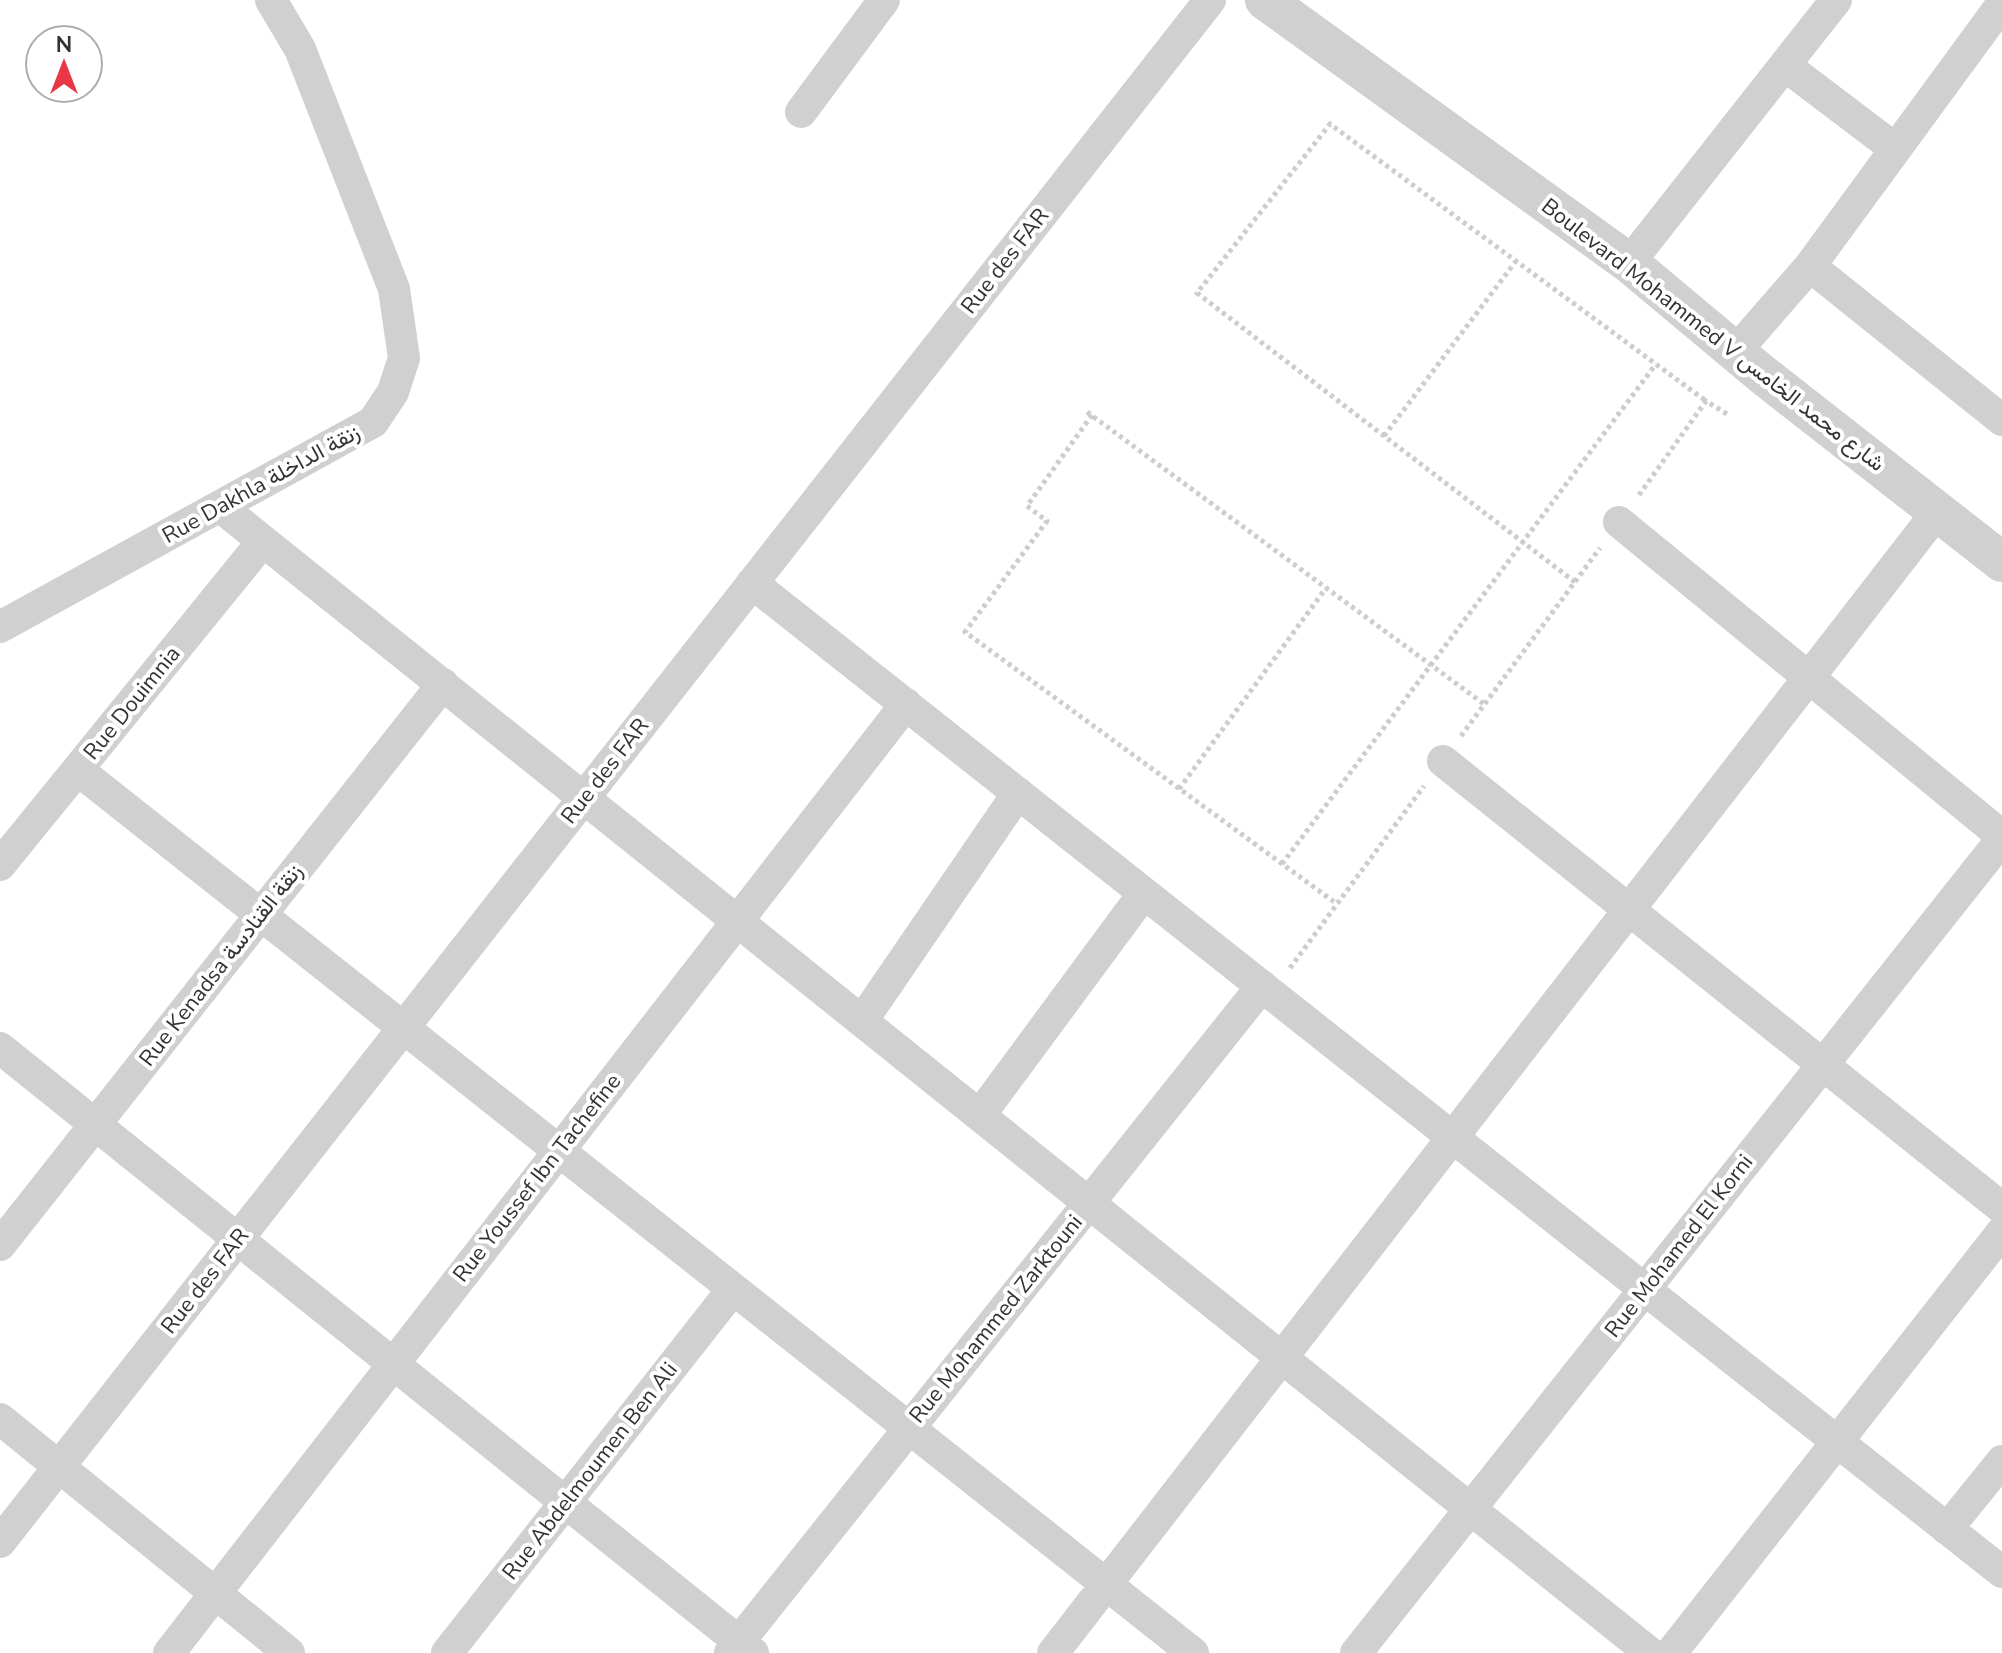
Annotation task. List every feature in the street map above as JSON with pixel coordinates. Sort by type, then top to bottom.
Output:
[{"type":"street","name":"Rue Dakhla زنقة الداخلة","points":[[0,627],[222,508],[373,422],[393,392],[404,358],[394,289],[300,49],[271,0]]},
{"type":"street","points":[[801,112],[884,0]]},
{"type":"street","name":"Rue des FAR","points":[[0,1542],[1210,0]]},
{"type":"street","name":"Boulevard Mohammed V شارع محمد الخامس","points":[[1265,0],[1629,263],[2002,562]]},
{"type":"street","points":[[1629,263],[1787,67],[1836,0]]},
{"type":"street","points":[[1736,351],[1810,266],[2002,4]]},
{"type":"street","points":[[1787,67],[1894,148]]},
{"type":"street","points":[[1810,266],[2002,420]]},
{"type":"street","points":[[222,508],[1650,1653]]},
{"type":"street","points":[[1053,1653],[1938,511]]},
{"type":"street","points":[[1619,522],[2002,837]]},
{"type":"street","name":"Rue Douimnia","points":[[0,865],[263,541]]},
{"type":"street","points":[[752,583],[2002,1572]]},
{"type":"street","name":"Rue Kenadsa زنقة القنادسة","points":[[0,1245],[443,684]]},
{"type":"street","name":"Rue Youssef Ibn Tachefine","points":[[169,1653],[906,704]]},
{"type":"street","points":[[1443,761],[2002,1208]]},
{"type":"street","points":[[78,770],[1193,1653]]},
{"type":"street","points":[[862,1021],[1018,793]]},
{"type":"street","name":"Rue Mohamed El Korni","points":[[1356,1653],[2002,837]]},
{"type":"street","points":[[980,1115],[1144,893]]},
{"type":"street","name":"Rue Mohammed Zarktouni","points":[[741,1649],[909,1429],[1089,1203],[1266,990]]},
{"type":"street","points":[[0,1048],[566,1502],[741,1649]]},
{"type":"street","points":[[1671,1653],[2002,1232]]},
{"type":"street","name":"Rue Abdelmoumen Ben Ali","points":[[447,1653],[733,1289]]},
{"type":"street","points":[[0,1419],[289,1653]]},
{"type":"street","points":[[1947,1529],[2002,1461]]},
{"type":"path","points":[[1575,582],[1197,293],[1330,124],[1727,414]]},
{"type":"path","points":[[1384,436],[1516,261]]},
{"type":"path","points":[[1282,864],[1656,364]]},
{"type":"path","points":[[1266,990],[1337,904],[1706,401]]},
{"type":"path","points":[[1337,904],[965,632],[1047,521],[1027,506],[1090,414],[1484,704]]},
{"type":"path","points":[[1179,789],[1326,588]]}]
